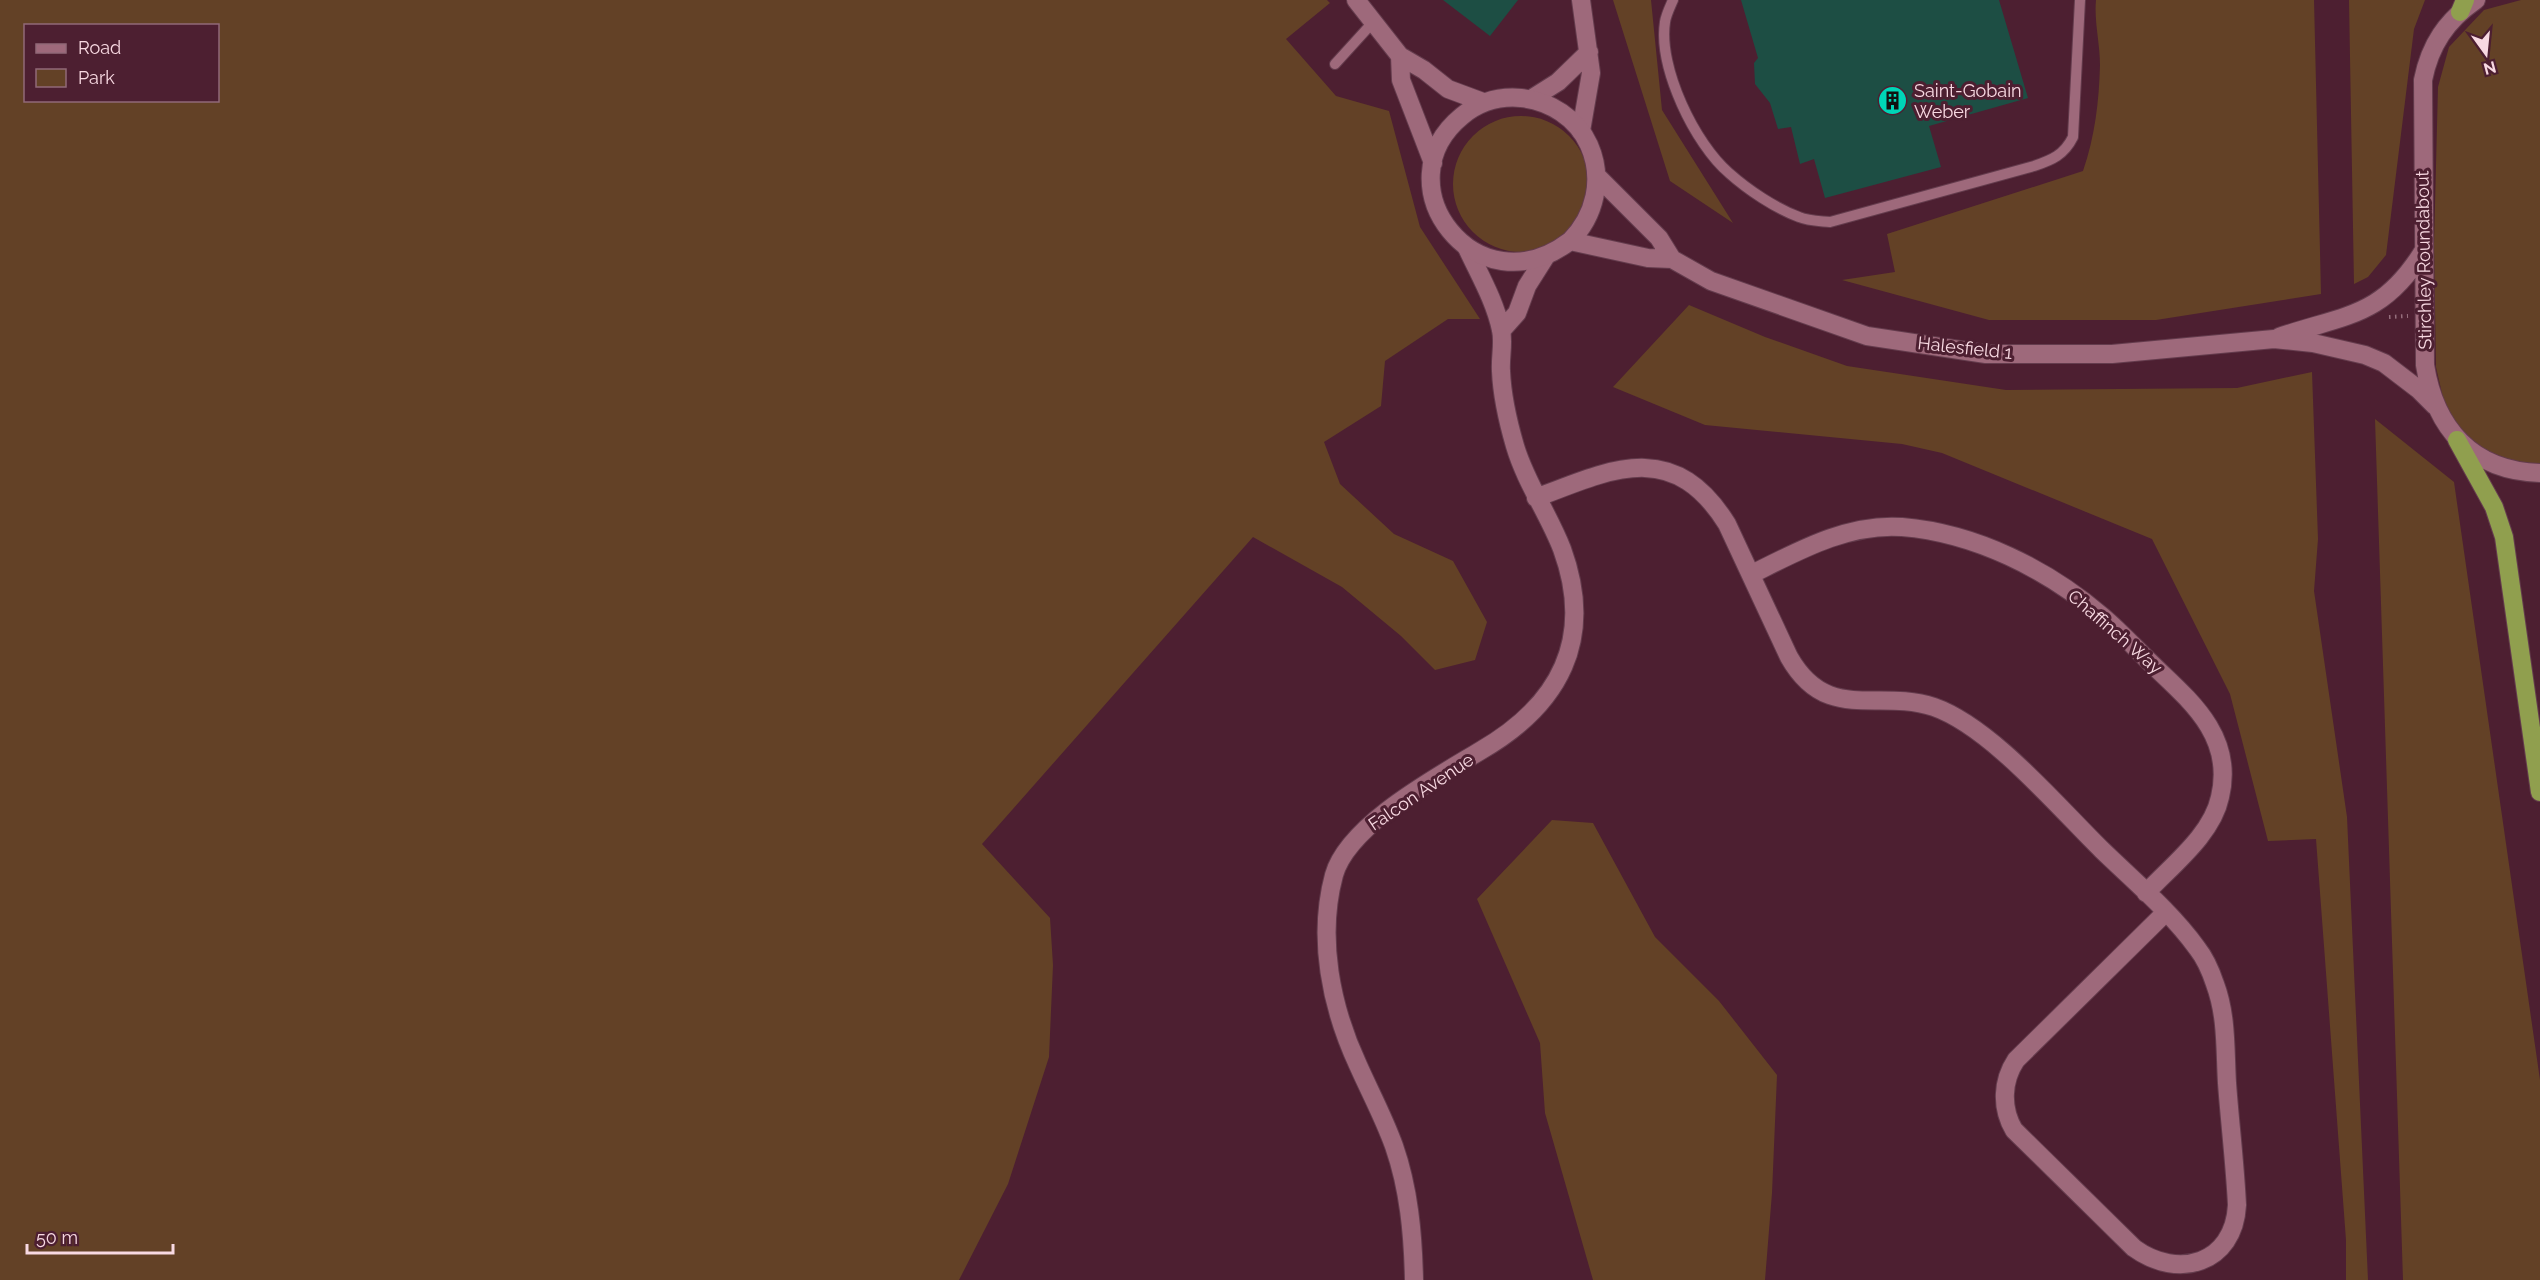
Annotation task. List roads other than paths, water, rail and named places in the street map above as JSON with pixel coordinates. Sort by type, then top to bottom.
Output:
[{"type":"highway","points":[[2457,440],[2494,507],[2504,537],[2540,792]]},
{"type":"street","points":[[1356,0],[1375,20],[1400,56],[1424,70],[1448,89],[1483,102]]},
{"type":"street","points":[[1581,0],[1591,73],[1581,131]]},
{"type":"street","name":"Stirchley Roundabout","points":[[2476,0],[2463,6],[2448,22],[2432,49],[2423,80],[2424,365],[2435,406],[2457,440],[2471,452],[2499,466],[2516,471],[2540,472]]},
{"type":"street","points":[[1531,99],[1558,82],[1589,52]]},
{"type":"street","points":[[1400,56],[1401,80],[1433,163]]},
{"type":"street","points":[[1507,98],[1531,99],[1564,114],[1581,131],[1592,152],[1597,176],[1590,212],[1569,241],[1546,256],[1533,261],[1506,262],[1480,255],[1467,248],[1447,229],[1435,204],[1431,177],[1437,150],[1451,126],[1483,102],[1507,98]]},
{"type":"street","name":"Halesfield 1","points":[[1597,176],[1659,238],[1672,259],[1711,282],[1867,336],[1986,354],[2112,354],[2274,339],[2356,313],[2388,296],[2412,269],[2424,250]]},
{"type":"street","name":"Halesfield 1","points":[[1569,241],[1648,258],[1672,259]]},
{"type":"street","name":"Falcon Avenue","points":[[1414,1280],[1409,1206],[1398,1157],[1349,1046],[1336,1002],[1326,940],[1329,900],[1338,862],[1366,828],[1445,771],[1522,723],[1549,694],[1560,676],[1571,642],[1576,605],[1562,549],[1524,471],[1508,417],[1501,371],[1502,331],[1491,299],[1467,248]]},
{"type":"street","points":[[1502,331],[1517,313],[1527,286],[1546,256]]},
{"type":"street","name":"Halesfield 1","points":[[2274,339],[2336,348],[2365,356],[2401,375],[2435,406]]},
{"type":"street","points":[[1536,498],[1605,472],[1635,467],[1677,475],[1698,486],[1714,504],[1752,574],[1798,674],[1811,686],[1850,702],[1925,705],[1969,725],[1999,749],[2146,893],[2165,913],[2199,950],[2212,974],[2222,1009],[2237,1205],[2234,1227],[2226,1244],[2206,1261],[2181,1268],[2146,1258],[2134,1248],[2014,1130],[2005,1110],[2004,1098],[2009,1071],[2016,1060],[2165,913]]},
{"type":"street","name":"Chaffinch Way","points":[[1752,574],[1836,537],[1861,529],[1902,527],[1956,537],[2005,554],[2057,582],[2102,616],[2208,721],[2221,754],[2221,796],[2210,822],[2146,893]]},
{"type":"lane","points":[[1673,0],[1665,22],[1666,52],[1687,116],[1707,147],[1728,173],[1764,198],[1800,218],[1830,222],[2034,166],[2052,160],[2066,150],[2073,137],[2080,0]]},
{"type":"lane","points":[[1335,64],[1375,20]]},
{"type":"place","name":"Saint-Gobain Weber","points":[[1893,101]]}]
